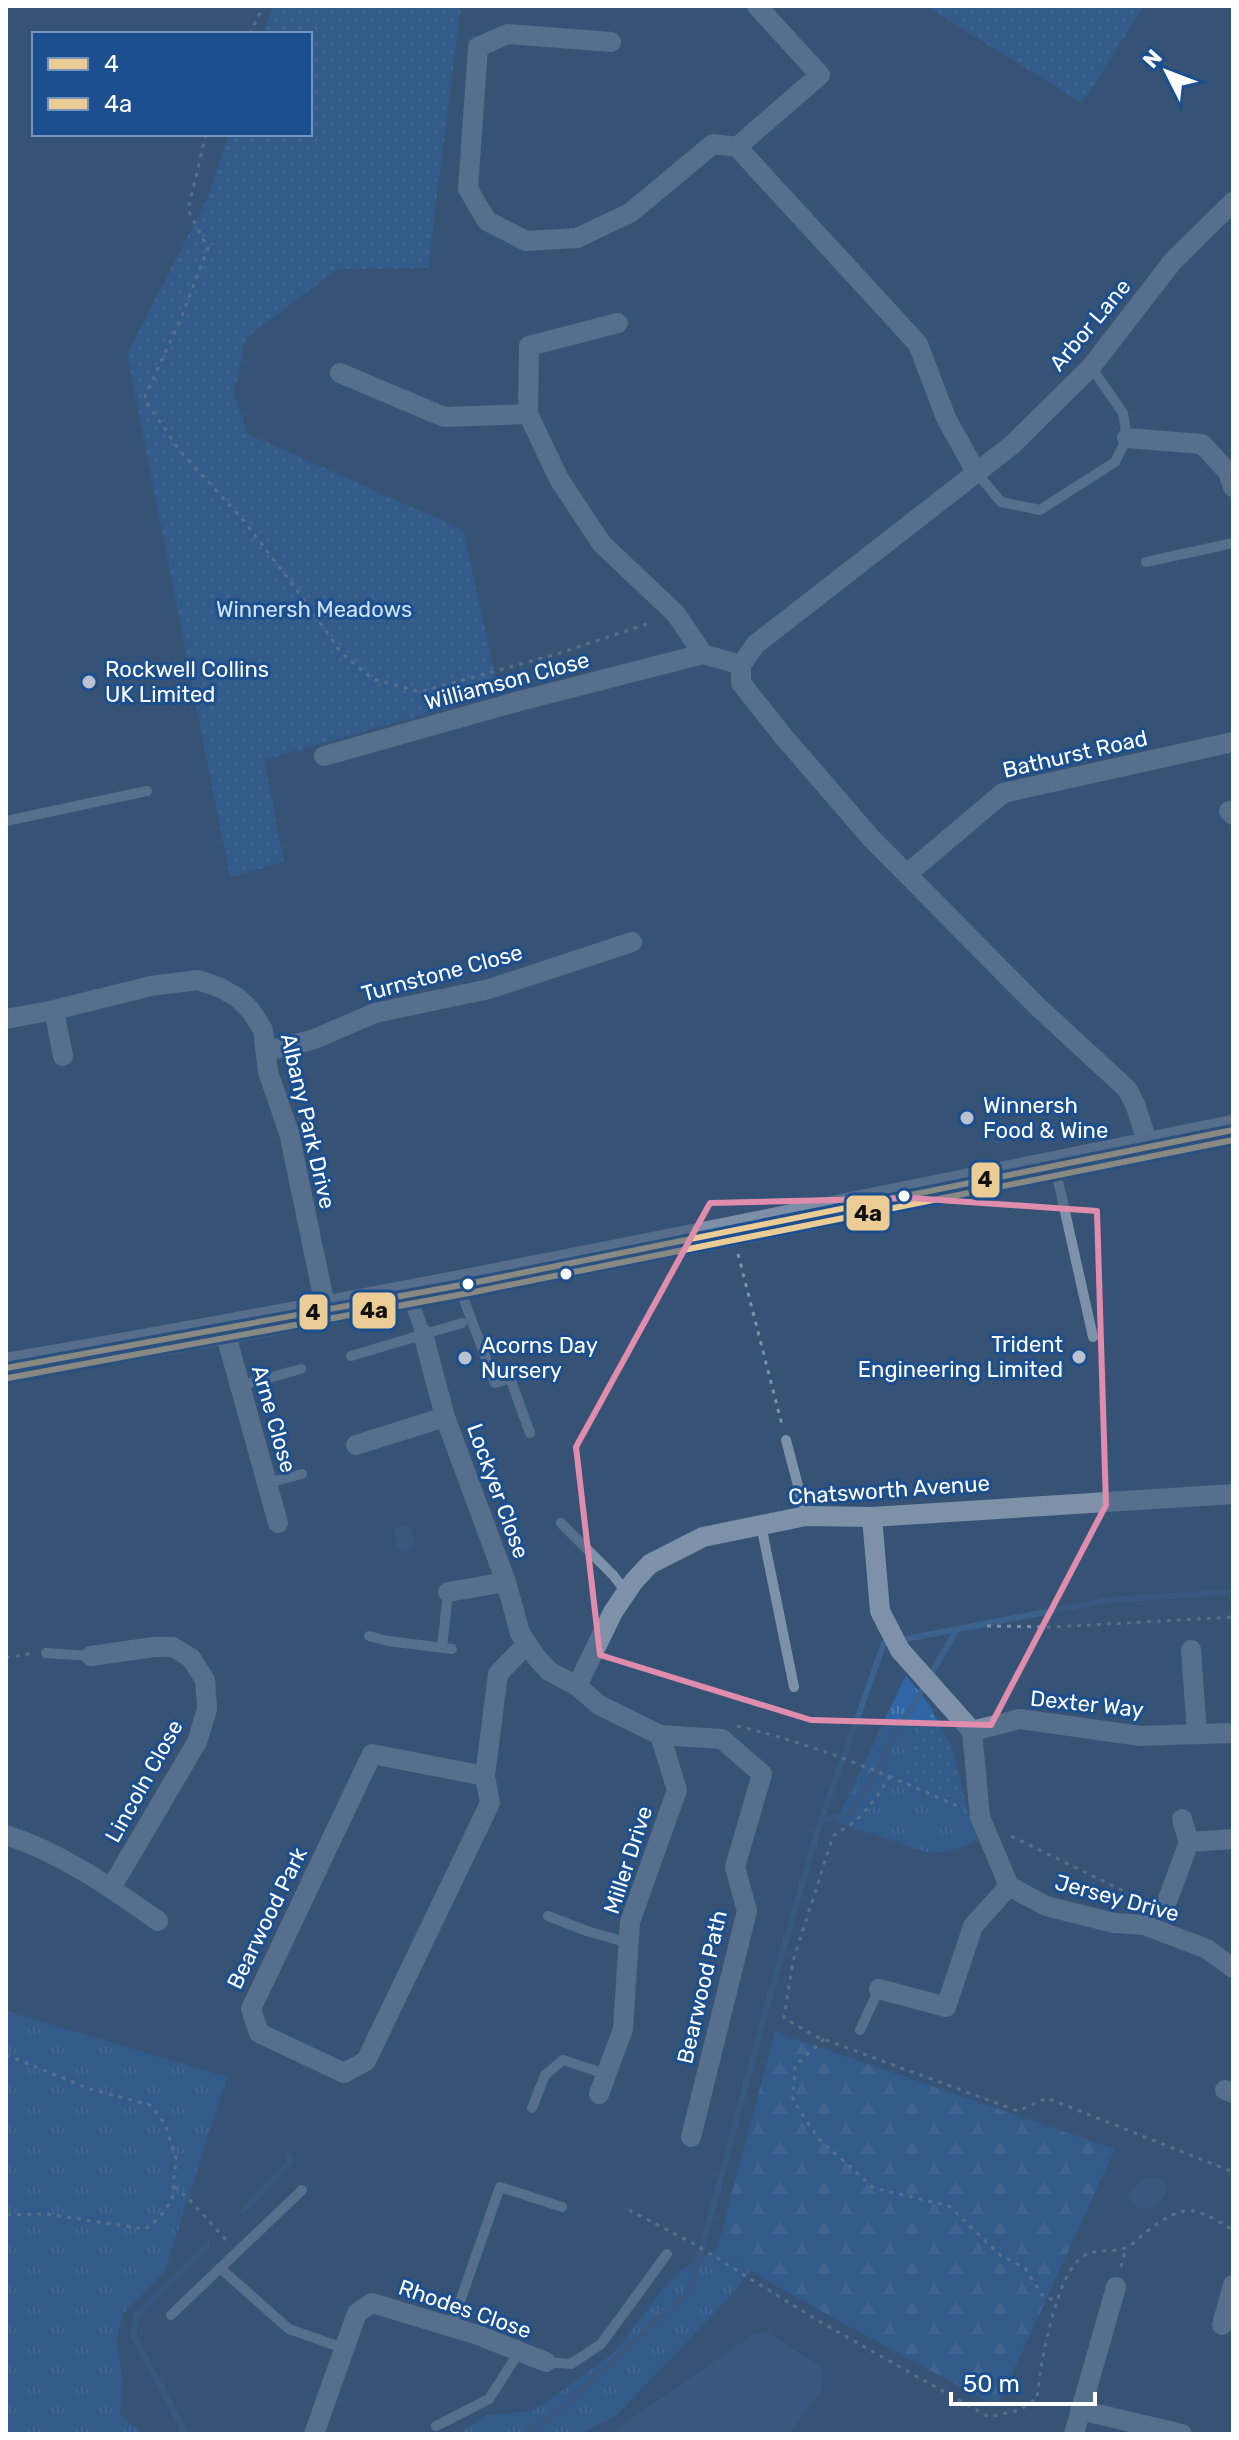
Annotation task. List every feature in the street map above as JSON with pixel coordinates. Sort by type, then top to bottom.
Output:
[{"type":"main road","points":[[6,1368],[409,1294],[1233,1130]]},
{"type":"street","points":[[737,147],[820,75],[757,6]]},
{"type":"street","points":[[611,42],[508,34],[478,47],[468,189],[487,221],[526,241],[577,238],[630,213],[713,144],[737,147],[918,344],[946,418],[976,472]]},
{"type":"street","name":"Arbor Lane","points":[[741,665],[756,644],[1012,445],[1091,367],[1173,261],[1233,202]]},
{"type":"street","points":[[618,323],[529,346],[528,414],[559,479],[602,544],[676,614],[703,654],[741,665],[741,683],[845,808],[1037,1006],[1127,1089],[1149,1147]]},
{"type":"street","points":[[340,373],[444,417],[528,414]]},
{"type":"street","points":[[1127,438],[1202,444],[1228,472],[1233,487]]},
{"type":"street","name":"Williamson Close","points":[[324,756],[703,654]]},
{"type":"street","name":"Bathurst Road","points":[[907,874],[1003,793],[1233,742]]},
{"type":"street","name":"Turnstone Close","points":[[266,1051],[312,1040],[375,1013],[489,989],[632,942]]},
{"type":"street","name":"Albany Park Drive","points":[[6,1019],[151,986],[198,980],[238,998],[263,1030],[273,1091],[289,1133],[326,1310]]},
{"type":"street","points":[[54,1010],[63,1056]]},
{"type":"street","name":"Lockyer Close","points":[[409,1294],[445,1417],[506,1582],[520,1633],[549,1671],[577,1686]]},
{"type":"street","name":"Arne Close","points":[[224,1328],[278,1523]]},
{"type":"street","name":"Lockyer Close","points":[[356,1445],[445,1417]]},
{"type":"street","name":"Chatsworth Avenue","points":[[577,1686],[626,1592],[650,1564],[703,1537],[806,1516],[872,1517],[1233,1494]]},
{"type":"street","points":[[872,1517],[880,1611],[900,1650],[972,1731],[980,1817],[1009,1886],[973,1926],[946,2007],[879,1989]]},
{"type":"street","name":"Lockyer Close","points":[[448,1592],[506,1582]]},
{"type":"street","name":"Bearwood Park","points":[[485,1776],[372,1754],[251,2009],[259,2033],[344,2073],[366,2061],[490,1803],[485,1776],[498,1674],[527,1644]]},
{"type":"street","name":"Lincoln Close","points":[[91,1656],[173,1647],[191,1658],[205,1680],[207,1709],[197,1742],[111,1888]]},
{"type":"street","points":[[1191,1650],[1197,1734]]},
{"type":"street","name":"Bearwood Path","points":[[577,1686],[599,1705],[660,1735],[722,1739],[762,1774],[735,1867],[747,1911],[691,2137]]},
{"type":"street","name":"Dexter Way","points":[[972,1731],[1020,1719],[1140,1736],[1233,1733]]},
{"type":"street","name":"Miller Drive","points":[[599,2094],[623,2029],[630,1922],[677,1790],[660,1735]]},
{"type":"street","points":[[1164,1903],[1189,1842],[1182,1819]]},
{"type":"street","points":[[6,1835],[33,1844],[111,1888],[158,1921]]},
{"type":"street","points":[[1189,1842],[1233,1839]]},
{"type":"street","name":"Jersey Drive","points":[[1009,1886],[1046,1906],[1114,1923],[1144,1925],[1207,1949],[1233,1968]]},
{"type":"street","points":[[1222,2325],[1233,2285]]},
{"type":"street","points":[[1074,2434],[1116,2287]]},
{"type":"street","name":"Rhodes Close","points":[[314,2434],[357,2313],[372,2303],[451,2327],[546,2362]]},
{"type":"street","points":[[1080,2410],[1182,2434]]},
{"type":"lane","points":[[976,472],[1001,502],[1040,510],[1115,462],[1127,438],[1123,413],[1091,367]]},
{"type":"lane","points":[[1146,562],[1233,543]]},
{"type":"lane","points":[[6,821],[147,791]]},
{"type":"lane","points":[[1055,1167],[1093,1337]]},
{"type":"lane","points":[[458,1284],[495,1383],[510,1378],[530,1433]]},
{"type":"lane","points":[[351,1356],[462,1323]]},
{"type":"lane","points":[[239,1386],[301,1369]]},
{"type":"lane","points":[[786,1440],[806,1516]]},
{"type":"lane","points":[[263,1471],[275,1481],[302,1474]]},
{"type":"lane","points":[[561,1523],[626,1592]]},
{"type":"lane","points":[[761,1525],[794,1687]]},
{"type":"lane","points":[[369,1636],[447,1649],[448,1592]]},
{"type":"lane","points":[[46,1653],[91,1656]]},
{"type":"lane","points":[[548,1916],[629,1943]]},
{"type":"lane","points":[[860,2030],[879,1989]]},
{"type":"lane","points":[[532,2108],[545,2075],[563,2060],[606,2074]]},
{"type":"lane","points":[[451,2327],[500,2187],[562,2207]]},
{"type":"lane","points":[[171,2315],[302,2190]]},
{"type":"lane","points":[[546,2362],[571,2364],[601,2344],[667,2254]]},
{"type":"lane","points":[[220,2268],[289,2329],[343,2348]]},
{"type":"lane","points":[[436,2426],[489,2399],[519,2352]]},
{"type":"path","points":[[250,32],[264,6]]},
{"type":"path","points":[[206,136],[188,210],[208,248],[181,318],[144,399],[181,452],[244,521],[341,653],[373,679],[420,692],[560,653],[676,614]]},
{"type":"path","points":[[737,1249],[786,1440]]},
{"type":"path","points":[[987,1626],[1054,1627],[1233,1617]]},
{"type":"path","points":[[6,1658],[46,1653]]},
{"type":"path","points":[[821,1751],[882,1772],[980,1817],[1005,1833],[1164,1903]]},
{"type":"path","points":[[890,1776],[857,1820],[833,1836],[793,1961],[784,2018],[824,2039],[1018,2111],[1047,2098],[1233,2172]]},
{"type":"path","points":[[824,2039],[795,2066],[793,2100],[819,2139],[874,2188],[949,2206],[1000,2255],[1025,2268],[1042,2295],[1057,2302]]},
{"type":"path","points":[[6,2055],[90,2089],[150,2105],[165,2124],[176,2158],[172,2200],[146,2229],[46,2214],[6,2215]]},
{"type":"path","points":[[174,2187],[237,2252]]},
{"type":"path","points":[[629,2210],[694,2244],[822,2323],[989,2417],[1020,2410],[1037,2398],[1040,2366],[1057,2302],[1071,2269],[1083,2256],[1126,2248],[1179,2210],[1193,2210],[1233,2230]]},
{"type":"highlighted area","points":[[911,1198],[1097,1211],[1106,1505],[991,1725],[811,1720],[600,1655],[576,1447],[710,1203]]},
{"type":"green space","name":"Winnersh Meadows","points":[[273,6],[461,6],[428,268],[338,269],[246,338],[234,394],[248,434],[463,530],[499,693],[264,760],[284,862],[230,877],[127,354],[207,199],[228,136],[312,136],[312,32],[264,32]]},
{"type":"green space","points":[[926,6],[1144,6],[1082,103]]},
{"type":"green space","points":[[906,1675],[930,1706],[904,1776],[966,1804],[978,1841],[947,1852],[929,1853],[836,1822]]},
{"type":"green space","points":[[930,1706],[952,1748],[966,1804],[904,1776]]},
{"type":"green space","points":[[6,2011],[227,2077],[165,2271],[123,2314],[117,2338],[122,2381],[120,2414],[142,2434],[6,2434]]},
{"type":"green space","points":[[775,2032],[1115,2149],[997,2407],[783,2290],[717,2249]]},
{"type":"green space","points":[[717,2249],[751,2271],[617,2415],[580,2434],[458,2434],[486,2415],[532,2411],[549,2400],[615,2352],[666,2285],[680,2271]]},
{"type":"shaded area","points":[[395,1527],[409,1527],[414,1537],[414,1547],[406,1552],[396,1549]]},
{"type":"shaded area","points":[[1158,2177],[1166,2184],[1166,2195],[1152,2209],[1138,2208],[1127,2198],[1142,2179]]},
{"type":"shaded area","points":[[765,2331],[822,2367],[822,2389],[789,2434],[609,2434],[754,2334]]},
{"type":"waterway","points":[[901,1640],[1108,1600],[1233,1592]]},
{"type":"waterway","points":[[821,1820],[851,1814],[957,1629]]},
{"type":"waterway","points":[[523,2434],[559,2410],[691,2289],[819,1826],[884,1643],[890,1642]]},
{"type":"waterway","points":[[243,2211],[290,2162],[289,2155]]},
{"type":"waterway","points":[[186,2434],[133,2335],[136,2316],[207,2246]]},
{"type":"transit line","name":"4","points":[[6,1368],[467,1284],[1233,1130]]},
{"type":"transit line","name":"4a","points":[[8,1378],[469,1293],[1233,1140]]},
{"type":"place","name":"Rockwell Collins UK Limited","points":[[89,682]]},
{"type":"place","name":"Winnersh Food & Wine","points":[[967,1118]]},
{"type":"place","name":"Trident Engineering Limited","points":[[1079,1357]]},
{"type":"place","name":"Acorns Day Nursery","points":[[465,1358]]}]
